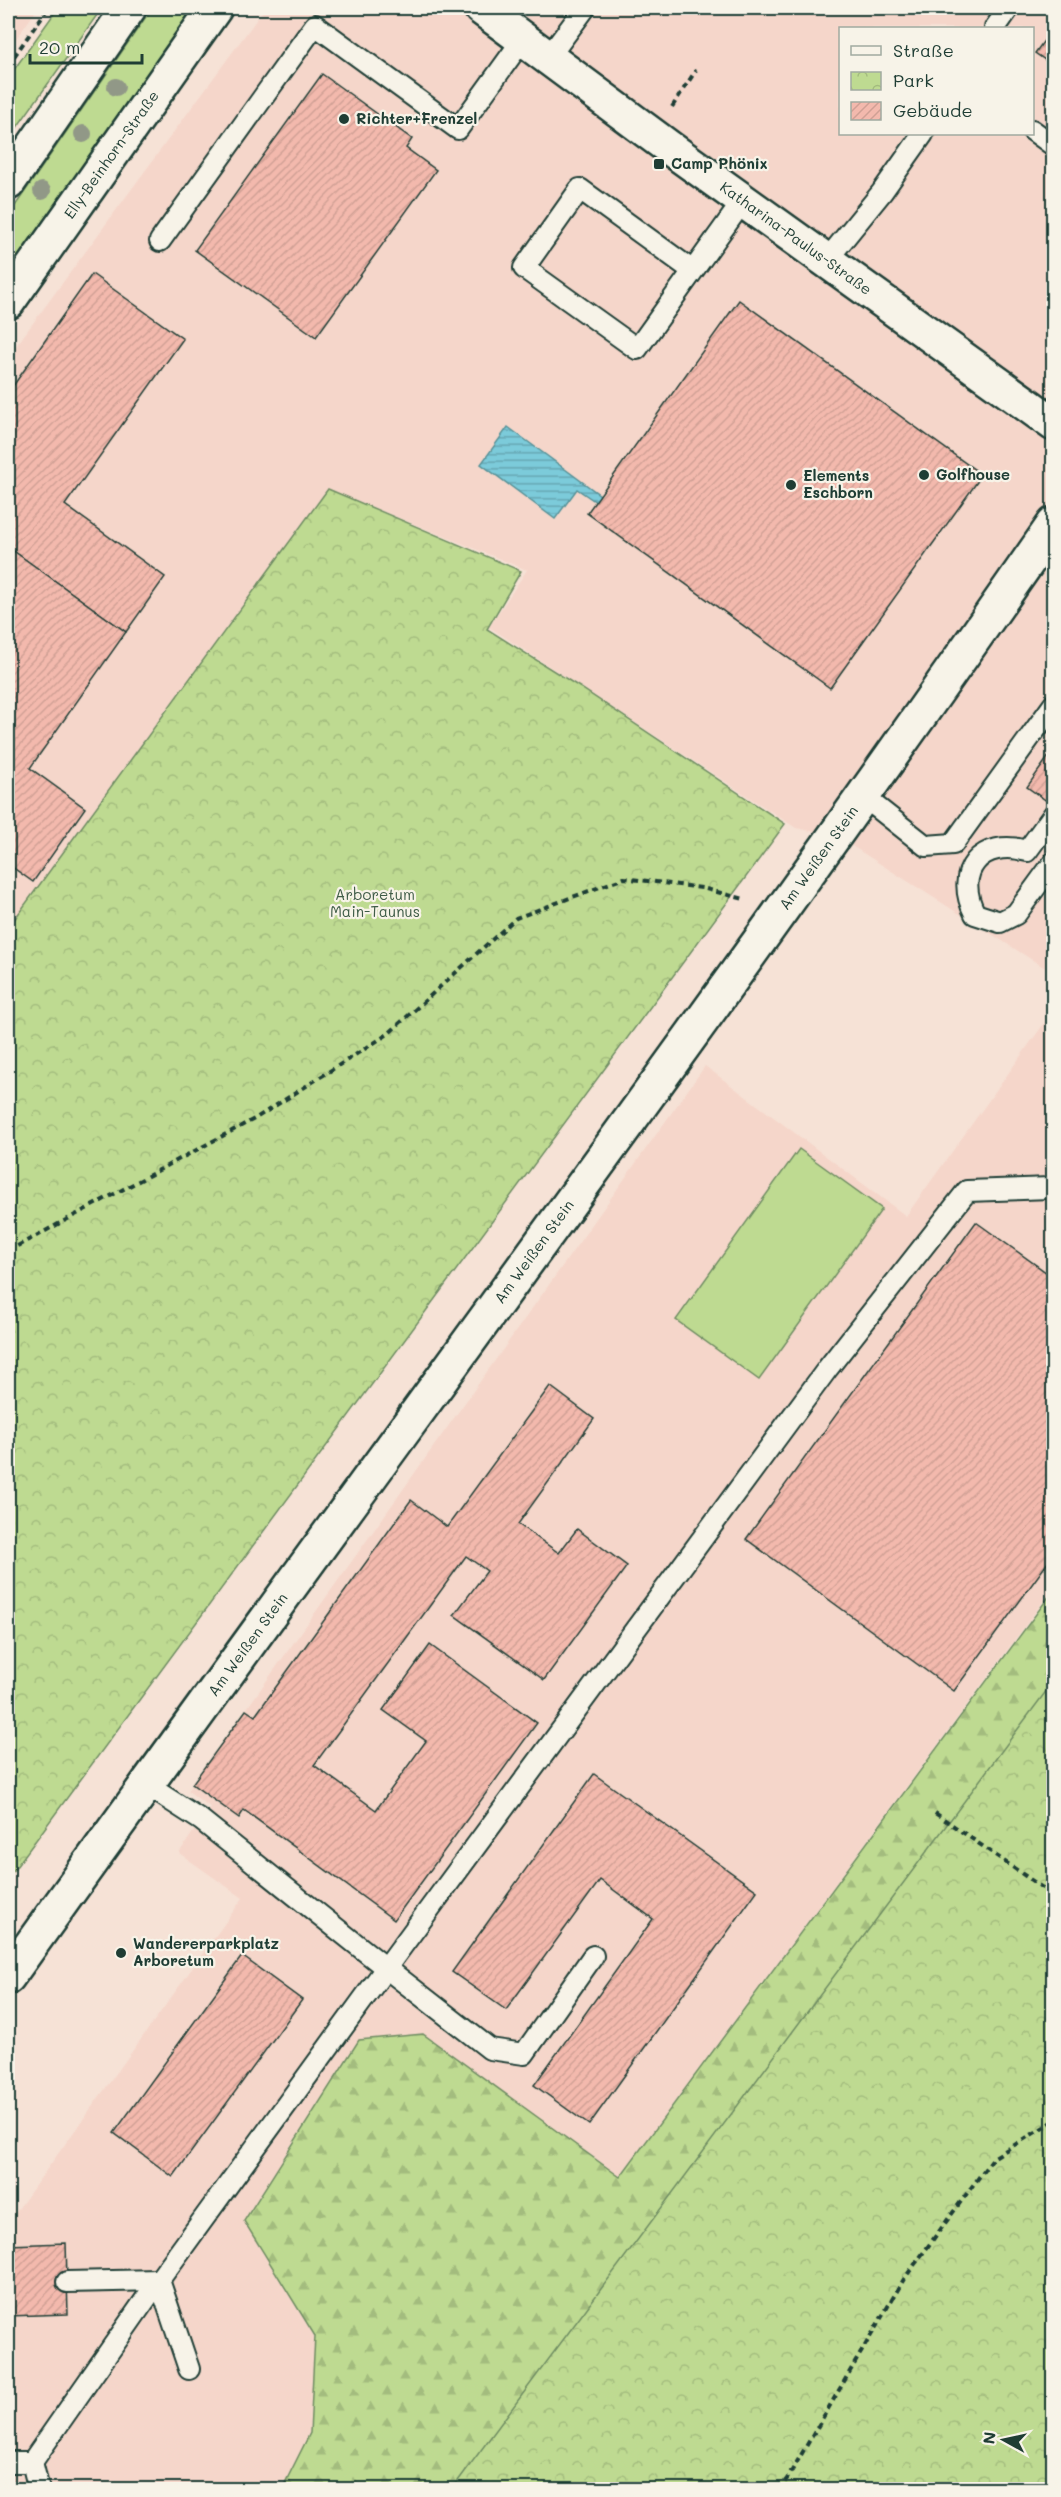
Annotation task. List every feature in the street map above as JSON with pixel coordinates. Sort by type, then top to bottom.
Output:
[{"type":"street","points":[[8,183],[129,8]]},
{"type":"street","name":"Elly-Beinhorn-Straße","points":[[8,302],[215,8]]},
{"type":"street","name":"Katharina-Paulus-Straße","points":[[481,8],[653,136],[1053,424]]},
{"type":"street","name":"Am Weißen Stein","points":[[8,1977],[145,1784],[864,797],[1053,524]]},
{"type":"lane","points":[[160,241],[315,25],[458,129],[535,48],[585,8]]},
{"type":"lane","points":[[995,27],[1009,8]]},
{"type":"lane","points":[[1034,132],[1053,146]]},
{"type":"lane","points":[[826,261],[882,192],[922,135]]},
{"type":"lane","points":[[693,271],[580,189],[524,268],[637,349],[693,271],[743,201]]},
{"type":"lane","points":[[864,797],[926,846],[953,844],[1053,704]]},
{"type":"lane","points":[[1053,814],[1027,851],[1011,847],[988,850],[973,863],[966,884],[968,900],[975,914],[1000,922],[1016,914],[1053,862]]},
{"type":"lane","points":[[39,2490],[32,2462],[159,2280],[771,1445],[967,1191],[1050,1188]]},
{"type":"lane","points":[[145,1784],[201,1820],[490,2049],[524,2054],[593,1956]]},
{"type":"lane","points":[[67,2282],[159,2280]]},
{"type":"lane","points":[[159,2280],[189,2369]]},
{"type":"lane","points":[[8,2462],[32,2462]]},
{"type":"path","points":[[8,64],[48,8]]},
{"type":"path","points":[[653,136],[696,70]]},
{"type":"path","points":[[8,1251],[256,1118],[388,1034],[516,918],[624,878],[702,888],[782,910]]},
{"type":"path","points":[[935,1813],[1053,1896]]},
{"type":"path","points":[[778,2490],[787,2479],[904,2279],[993,2158],[1053,2121]]},
{"type":"shaded area","points":[[8,8],[38,8],[8,50]]},
{"type":"shaded area","points":[[265,8],[1053,8],[1053,973],[836,836],[796,828],[489,627],[527,570],[328,489],[8,928],[8,357]]},
{"type":"shaded area","points":[[1053,1011],[1053,1588],[390,2489],[8,2489],[8,2212],[16,2212],[243,1898],[179,1853],[210,1807],[188,1791],[705,1066],[906,1216]]},
{"type":"green space","points":[[58,8],[102,8],[8,140],[8,78]]},
{"type":"green space","points":[[152,8],[199,8],[8,276],[8,216]]},
{"type":"green space","name":"Arboretum Main-Taunus","points":[[328,489],[521,571],[487,629],[581,688],[785,824],[8,1878],[8,928]]},
{"type":"green space","points":[[799,1149],[882,1209],[759,1380],[676,1320]]},
{"type":"green space","points":[[1053,1591],[1053,2489],[282,2489],[310,2433],[315,2336],[244,2221],[359,2040],[423,2034],[620,2177]]},
{"type":"green space","points":[[1053,1682],[1053,2489],[452,2489]]},
{"type":"water","points":[[508,427],[600,495],[596,502],[577,489],[555,519],[481,464]]},
{"type":"building","points":[[1054,27],[1054,66],[1035,53]]},
{"type":"building","points":[[322,74],[412,139],[406,148],[436,170],[316,337],[195,250]]},
{"type":"building","points":[[92,274],[183,339],[65,505],[165,577],[126,632],[8,547],[8,393]]},
{"type":"building","name":"Elements Eschborn","points":[[739,300],[982,475],[830,688],[587,513]]},
{"type":"building","points":[[8,547],[126,632],[30,768],[85,808],[33,882],[8,864]]},
{"type":"building","points":[[1054,749],[1054,806],[1027,787]]},
{"type":"building","points":[[976,1222],[1054,1278],[1054,1554],[954,1691],[746,1539]]},
{"type":"building","points":[[550,1386],[594,1419],[518,1524],[559,1553],[577,1529],[627,1566],[544,1680],[454,1615],[487,1571],[466,1556],[314,1765],[376,1810],[426,1741],[383,1710],[430,1645],[537,1723],[394,1920],[244,1810],[239,1818],[192,1784],[246,1710],[255,1716],[411,1500],[447,1527]]},
{"type":"building","points":[[594,1774],[757,1891],[589,2125],[534,2085],[653,1919],[600,1880],[506,2010],[452,1972]]},
{"type":"building","points":[[242,1956],[302,2000],[173,2177],[114,2133]]},
{"type":"building","points":[[66,2243],[68,2314],[8,2316],[8,2245]]},
{"type":"place","name":"Richter+Frenzel","points":[[344,119]]},
{"type":"place","name":"Camp Phönix","points":[[659,164]]},
{"type":"place","name":"Golfhouse","points":[[924,475]]},
{"type":"place","name":"Elements Eschborn","points":[[791,485]]},
{"type":"place","name":"Wandererparkplatz Arboretum","points":[[121,1953]]}]
